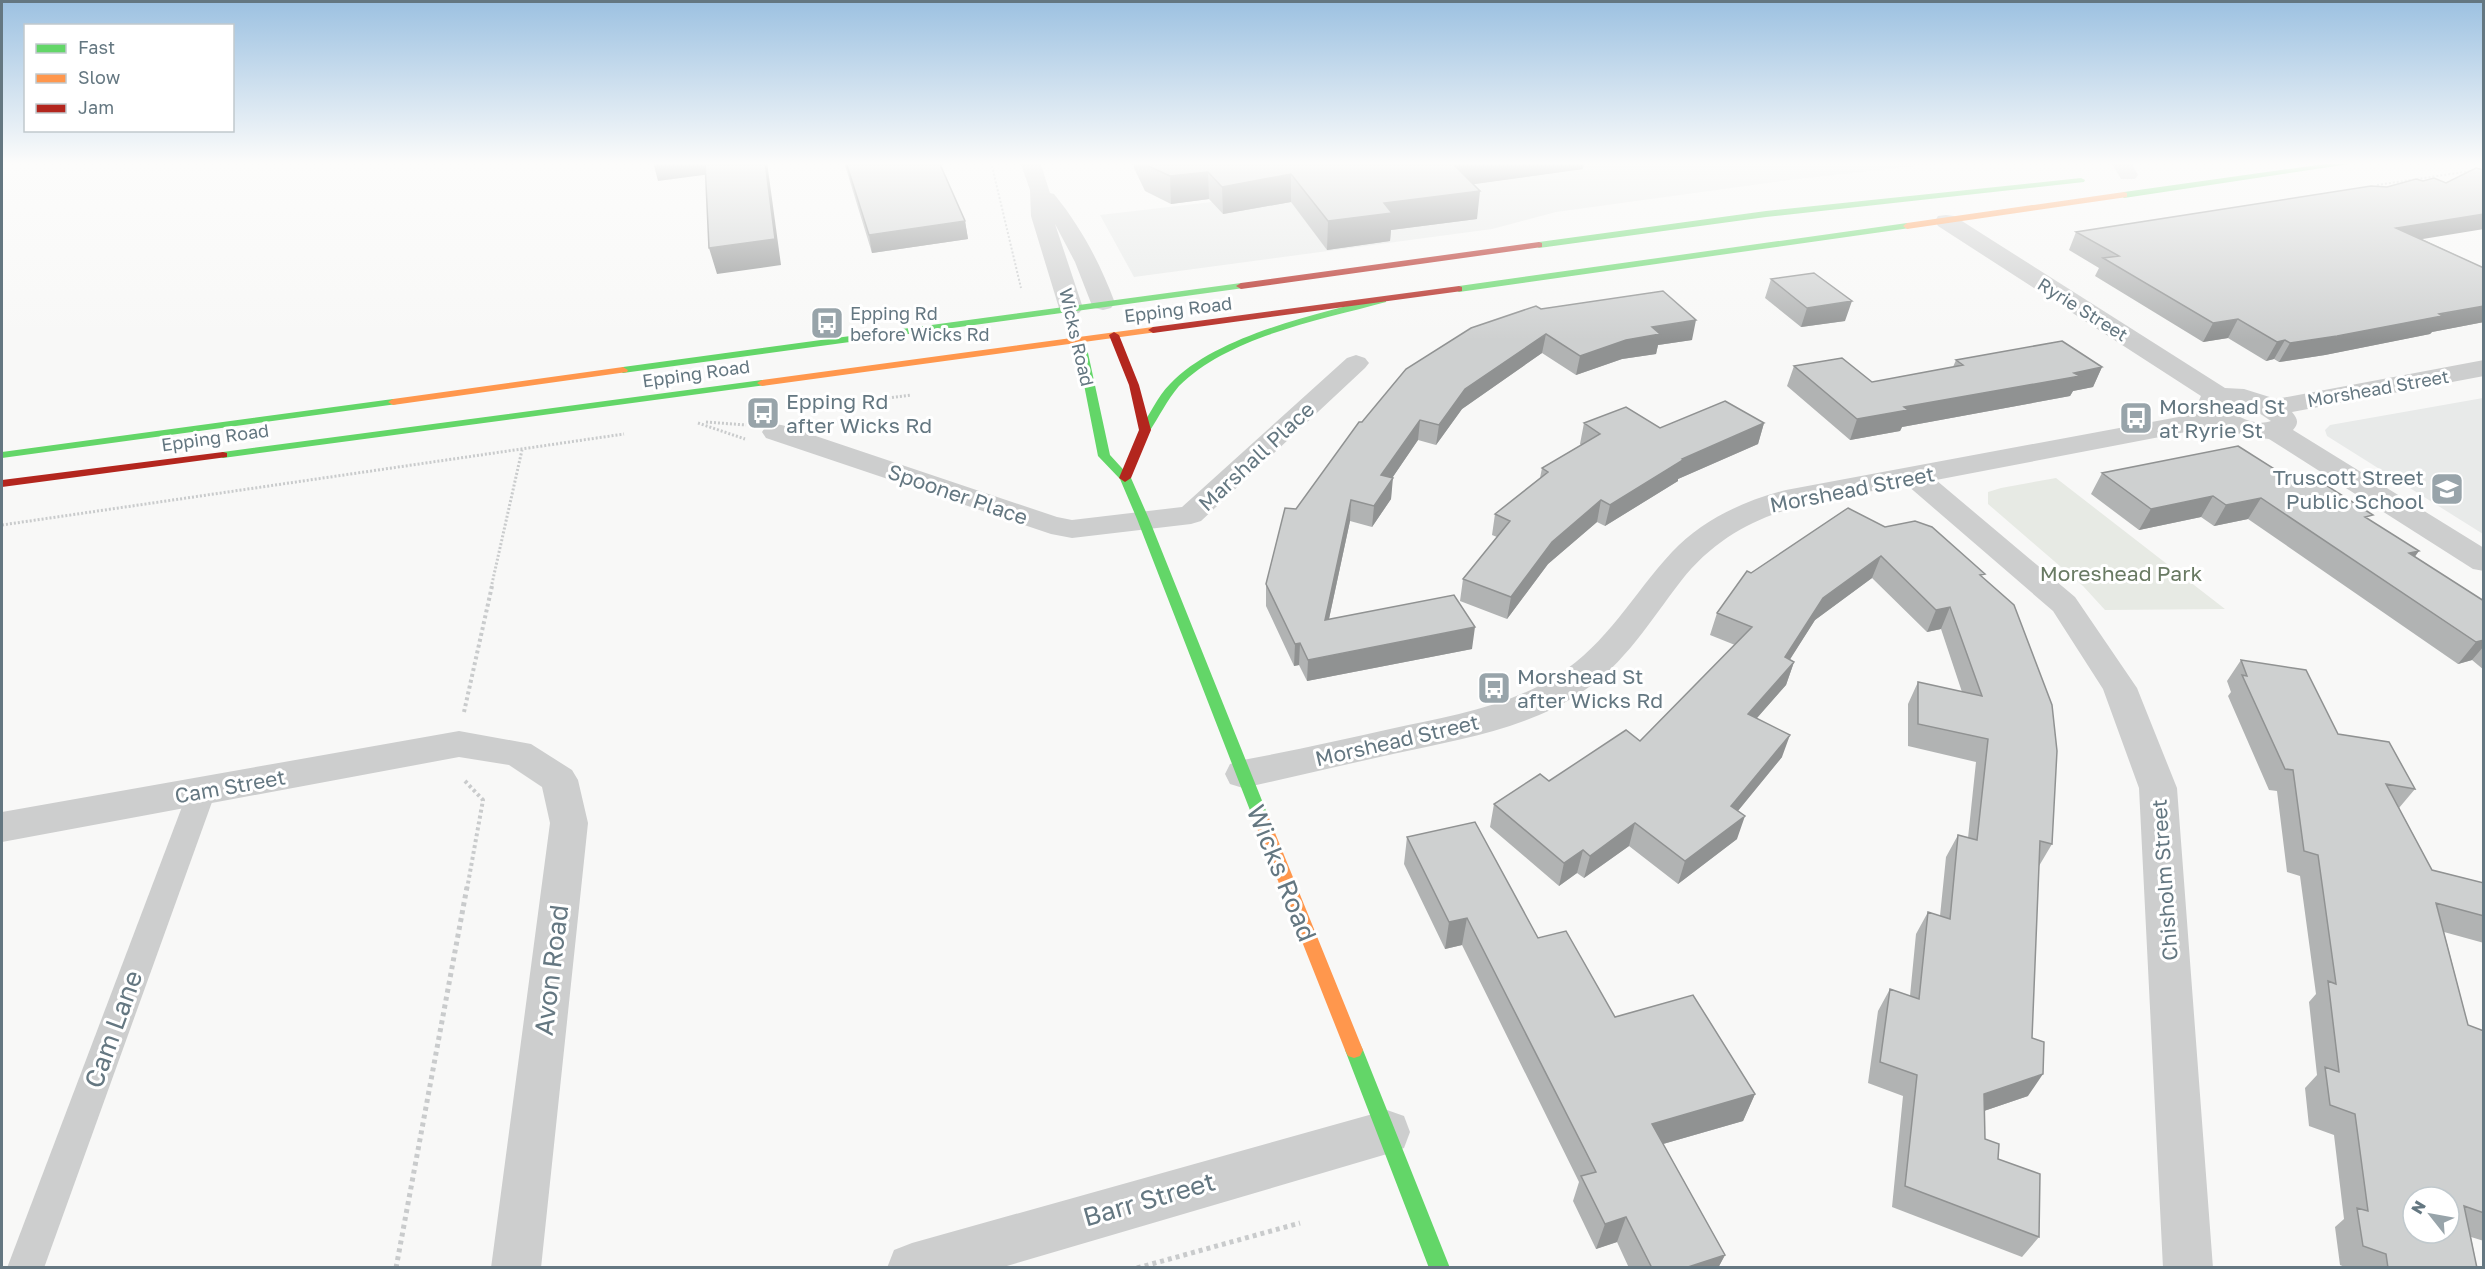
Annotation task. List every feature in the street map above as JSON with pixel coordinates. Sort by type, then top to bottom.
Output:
[{"type":"main road","name":"Epping Road","points":[[2,484],[230,453],[1109,319],[1720,221]]},
{"type":"main road","name":"Epping Road","points":[[2,454],[1022,316],[1075,324],[1109,319],[1383,300],[1944,221]]},
{"type":"main road","points":[[1125,477],[1145,430],[1172,388],[1191,372],[1214,357],[1281,331],[1383,300]]},
{"type":"main road","name":"Wicks Road","points":[[1109,319],[1134,385],[1145,430]]},
{"type":"main road","name":"Wicks Road","points":[[1075,324],[1104,456],[1125,477],[1143,519],[1440,1268]]},
{"type":"main road","points":[[2,497],[230,453]]},
{"type":"street","name":"Wicks Road","points":[[1044,221],[1075,324]]},
{"type":"street","name":"Wicks Road","points":[[1066,221],[1095,281],[1109,319]]},
{"type":"street","name":"Ryrie Street","points":[[1946,221],[2220,407],[2241,427],[2273,419]]},
{"type":"street","name":"Marshall Place","points":[[1143,519],[1191,515],[1356,363]]},
{"type":"street","name":"Morshead Street","points":[[2273,419],[2484,368]]},
{"type":"street","name":"Morshead Street","points":[[1243,774],[1472,724],[1516,710],[1556,691],[1592,668],[1622,638],[1674,568],[1699,543],[1725,524],[1754,510],[1786,499],[1914,476],[2220,407]]},
{"type":"street","points":[[2273,419],[2484,562]]},
{"type":"street","name":"Spooner Place","points":[[764,429],[1051,525],[1072,529],[1143,519]]},
{"type":"street","name":"Chisholm Street","points":[[1914,476],[2064,604],[2120,688],[2158,788],[2188,1268]]},
{"type":"street","name":"Cam Street","points":[[2,827],[462,747]]},
{"type":"street","name":"Avon Road","points":[[462,747],[518,753],[559,780],[569,823],[516,1268]]},
{"type":"street","name":"Barr Street","points":[[912,1268],[1387,1132]]},
{"type":"lane","name":"Cam Lane","points":[[25,1268],[202,791]]},
{"type":"path","points":[[1006,221],[1022,291],[1014,297],[1022,316]]},
{"type":"path","points":[[877,400],[912,395]]},
{"type":"path","points":[[808,412],[831,405]]},
{"type":"path","points":[[697,422],[764,429]]},
{"type":"path","points":[[2,525],[627,433]]},
{"type":"path","points":[[396,1268],[483,800],[462,747],[522,450]]},
{"type":"path","points":[[1137,1268],[1300,1223]]},
{"type":"shaded area","points":[[1103,221],[1521,221],[1492,229],[1134,277]]},
{"type":"shaded area","name":"Truscott Street Public School","points":[[2483,398],[2483,534],[2327,436],[2325,430],[2330,425]]},
{"type":"green space","name":"Moreshead Park","points":[[2056,478],[2225,609],[2105,610],[2083,586],[1988,504],[1988,492]]},
{"type":"building","points":[[708,221],[773,221],[775,239],[709,248]]},
{"type":"building","points":[[865,221],[963,221],[869,235]]},
{"type":"building","points":[[2145,221],[2439,221],[2396,228],[2484,268],[2484,306],[2337,336],[2290,343],[2285,340],[2277,342],[2238,319],[2213,323],[2103,258],[2119,256],[2076,232]]},
{"type":"building","points":[[1814,273],[1852,301],[1807,308],[1771,279]]},
{"type":"building","points":[[1663,291],[1696,320],[1652,327],[1660,334],[1626,340],[1580,356],[1546,334],[1465,389],[1439,425],[1420,420],[1381,475],[1393,478],[1374,506],[1351,500],[1325,620],[1454,595],[1475,627],[1308,660],[1300,643],[1295,644],[1266,584],[1285,508],[1296,509],[1359,422],[1362,422],[1406,369],[1471,328],[1536,306],[1541,309]]},
{"type":"building","points":[[2062,341],[2102,367],[2074,373],[2080,376],[1904,407],[1908,410],[1857,419],[1794,366],[1842,358],[1872,382],[1963,365],[1956,360]]},
{"type":"building","points":[[1725,401],[1764,423],[1682,459],[1610,505],[1601,500],[1552,542],[1511,597],[1463,579],[1510,521],[1495,514],[1548,472],[1542,468],[1600,434],[1584,423],[1626,407],[1660,428]]},
{"type":"building","points":[[2238,446],[2298,484],[2318,480],[2373,515],[2365,517],[2419,551],[2409,553],[2484,601],[2484,640],[2476,642],[2261,498],[2226,505],[2213,496],[2151,509],[2102,473]]},
{"type":"building","points":[[1848,508],[1885,527],[1915,521],[1932,527],[1985,574],[1980,575],[2014,605],[2052,705],[2057,751],[2052,844],[2040,841],[2032,1038],[2044,1042],[2043,1074],[1984,1094],[1985,1139],[1999,1144],[1998,1159],[2040,1174],[2039,1237],[1905,1186],[1917,1075],[1880,1062],[1890,989],[1919,999],[1928,912],[1950,919],[1958,835],[1977,840],[1988,739],[1918,724],[1918,682],[1982,696],[1950,607],[1936,610],[1881,556],[1823,598],[1785,657],[1794,662],[1748,714],[1790,735],[1731,806],[1745,816],[1685,861],[1635,823],[1590,856],[1583,850],[1564,863],[1494,804],[1540,774],[1549,781],[1626,730],[1640,741],[1752,627],[1717,613],[1747,571],[1751,573]]},
{"type":"building","points":[[2241,660],[2306,670],[2338,734],[2389,742],[2415,789],[2386,784],[2432,870],[2484,883],[2484,916],[2436,903],[2468,1025],[2484,1031],[2484,1213],[2464,1206],[2477,1268],[2388,1268],[2386,1254],[2363,1246],[2357,1208],[2368,1211],[2355,1114],[2330,1105],[2325,1067],[2339,1072],[2328,981],[2336,984],[2318,855],[2304,851],[2293,770],[2285,769],[2242,675],[2247,676]]},
{"type":"building","points":[[1475,822],[1538,938],[1566,931],[1615,1017],[1693,995],[1755,1094],[1652,1124],[1725,1255],[1685,1268],[1652,1268],[1626,1217],[1605,1224],[1581,1176],[1596,1172],[1467,918],[1449,922],[1407,837]]},
{"type":"traffic: fast","points":[[1539,245],[1713,221]]},
{"type":"traffic: fast","points":[[1459,289],[1907,226]]},
{"type":"traffic: fast","points":[[623,370],[1241,286]]},
{"type":"traffic: fast","points":[[1145,430],[1174,386],[1200,365],[1249,340],[1276,330],[1383,300]]},
{"type":"traffic: fast","points":[[1080,339],[1104,456],[1125,478],[1143,519],[1261,818]]},
{"type":"traffic: fast","points":[[223,455],[762,383]]},
{"type":"traffic: fast","points":[[2,455],[393,402]]},
{"type":"traffic: fast","points":[[1354,1050],[1440,1268]]},
{"type":"traffic: slow","points":[[1907,226],[1940,221]]},
{"type":"traffic: slow","points":[[762,383],[1153,330]]},
{"type":"traffic: slow","points":[[393,402],[623,370]]},
{"type":"traffic: slow","points":[[1261,818],[1354,1050]]},
{"type":"traffic: jam","points":[[1241,286],[1539,245]]},
{"type":"traffic: jam","points":[[1153,330],[1459,289]]},
{"type":"traffic: jam","points":[[1114,335],[1134,385],[1145,430],[1125,478]]},
{"type":"traffic: jam","points":[[2,484],[223,455]]},
{"type":"place","name":"Epping Rd before Wicks Rd","points":[[827,323]]},
{"type":"place","name":"Epping Rd after Wicks Rd","points":[[763,413]]},
{"type":"place","name":"Morshead St at Ryrie St","points":[[2136,418]]},
{"type":"place","name":"Truscott Street Public School","points":[[2447,489]]},
{"type":"place","name":"Morshead St after Wicks Rd","points":[[1494,688]]}]
